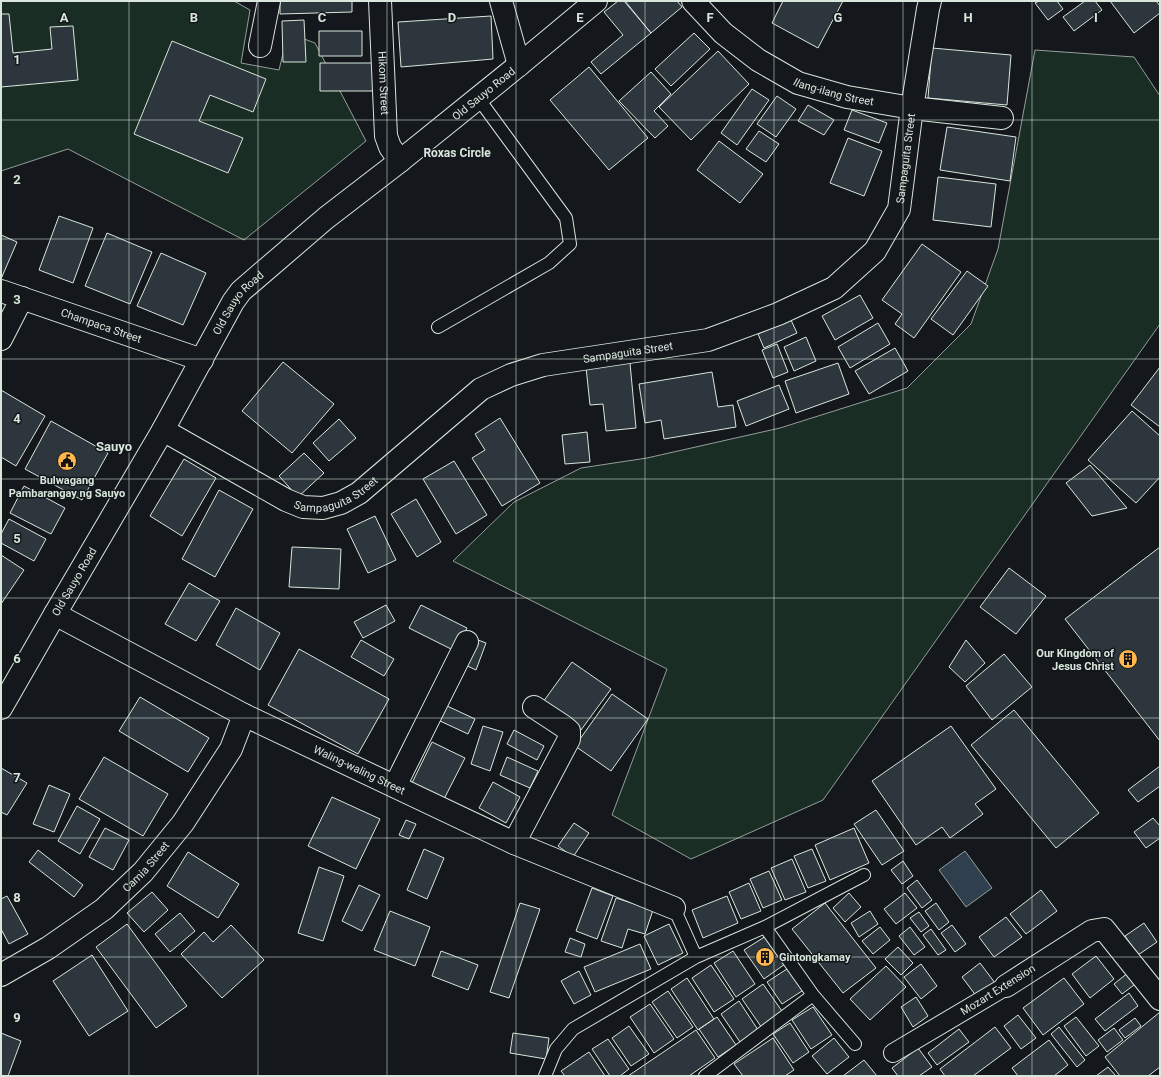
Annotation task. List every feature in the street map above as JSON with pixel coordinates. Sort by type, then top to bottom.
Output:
[{"type":"street","points":[[260,46],[269,1]]},
{"type":"street","name":"Hikom Street","points":[[380,1],[386,136],[390,147],[400,161]]},
{"type":"street","points":[[501,1],[519,65]]},
{"type":"street","name":"Old Sauyo Road","points":[[1,708],[54,614],[163,430],[233,302],[241,291],[326,218],[400,161],[596,1]]},
{"type":"street","name":"Ilang-ilang Street","points":[[693,1],[723,33],[758,60],[798,83],[847,97],[912,108],[1002,118]]},
{"type":"street","name":"Sampaguita Street","points":[[163,430],[286,500],[303,507],[322,508],[341,503],[359,493],[481,389],[511,375],[543,365],[708,340],[778,314],[834,288],[875,251],[899,209],[912,108],[930,1]]},
{"type":"street","name":"Champaca Street","points":[[1,291],[202,360]]},
{"type":"street","points":[[1,339],[22,298]]},
{"type":"street","name":"Waling-waling Street","points":[[54,614],[244,715],[514,843],[674,908]]},
{"type":"street","points":[[395,786],[467,642]]},
{"type":"street","points":[[514,843],[569,739],[569,731],[534,707]]},
{"type":"street","name":"Camia Street","points":[[1,975],[48,948],[104,909],[143,872],[183,823],[231,749],[244,715]]},
{"type":"street","name":"Mozart Extension","points":[[893,1053],[1006,986],[1092,931],[1104,929],[1160,999]]},
{"type":"lane","points":[[438,327],[549,263],[570,244],[566,218],[478,98]]},
{"type":"lane","points":[[545,1076],[556,1049],[573,1029],[696,957],[765,927],[864,875]]},
{"type":"lane","points":[[674,908],[696,957]]},
{"type":"lane","points":[[765,927],[813,995],[855,1044]]},
{"type":"lane","points":[[705,1076],[813,995]]},
{"type":"green space","points":[[1,1],[234,1],[250,10],[241,63],[279,70],[288,33],[315,43],[366,141],[244,240],[68,149],[1,171]]},
{"type":"green space","points":[[1035,50],[1134,57],[1160,96],[1160,324],[823,800],[691,859],[612,815],[667,669],[453,561],[514,502],[581,468],[647,458],[780,428],[907,388],[971,324],[998,249]]},
{"type":"water","points":[[965,851],[992,888],[966,907],[939,870]]},
{"type":"building","points":[[280,1],[352,1],[352,12],[280,14]]},
{"type":"building","points":[[618,1],[624,1],[651,33],[601,74],[591,62],[623,35],[604,12]]},
{"type":"building","points":[[625,1],[677,1],[682,7],[651,33]]},
{"type":"building","points":[[783,1],[843,1],[818,48],[772,23]]},
{"type":"building","points":[[1039,1],[1057,1],[1063,9],[1048,20],[1035,3]]},
{"type":"building","points":[[1085,1],[1095,1],[1102,10],[1074,31],[1063,17]]},
{"type":"building","points":[[1110,1],[1156,1],[1160,6],[1160,13],[1134,33]]},
{"type":"building","points":[[1,14],[9,14],[13,53],[52,49],[50,27],[73,26],[78,80],[1,87]]},
{"type":"building","points":[[491,16],[493,59],[401,67],[398,22]]},
{"type":"building","points":[[304,20],[306,62],[283,62],[282,21]]},
{"type":"building","points":[[319,31],[362,31],[362,56],[319,56]]},
{"type":"building","points":[[694,33],[710,49],[671,86],[655,69]]},
{"type":"building","points":[[172,41],[266,79],[253,112],[210,95],[199,121],[243,138],[228,173],[134,134]]},
{"type":"building","points":[[932,48],[1011,55],[1007,105],[928,98]]},
{"type":"building","points":[[718,51],[749,84],[691,140],[659,107]]},
{"type":"building","points":[[320,63],[375,63],[375,91],[320,91]]},
{"type":"building","points":[[589,67],[648,138],[609,170],[550,100]]},
{"type":"building","points":[[651,72],[671,94],[654,111],[668,126],[655,138],[619,101]]},
{"type":"building","points":[[752,89],[769,100],[737,145],[721,133]]},
{"type":"building","points":[[777,96],[796,109],[776,137],[757,124]]},
{"type":"building","points":[[808,105],[834,120],[824,135],[798,121]]},
{"type":"building","points":[[852,110],[887,123],[879,143],[844,130]]},
{"type":"building","points":[[947,127],[1016,137],[1010,181],[940,170]]},
{"type":"building","points":[[759,131],[779,144],[766,162],[746,149]]},
{"type":"building","points":[[848,138],[882,151],[864,196],[830,183]]},
{"type":"building","points":[[719,141],[763,174],[740,203],[697,170]]},
{"type":"building","points":[[938,177],[996,184],[991,227],[933,220]]},
{"type":"building","points":[[59,216],[93,228],[73,283],[39,270]]},
{"type":"building","points":[[107,233],[152,252],[130,304],[85,286]]},
{"type":"building","points":[[1,235],[17,242],[1,279]]},
{"type":"building","points":[[922,244],[961,272],[914,338],[895,324],[902,314],[882,300]]},
{"type":"building","points":[[161,253],[206,273],[183,325],[137,306]]},
{"type":"building","points":[[967,271],[988,286],[953,335],[931,319]]},
{"type":"building","points":[[860,295],[873,318],[835,340],[822,316]]},
{"type":"building","points":[[791,320],[797,333],[764,348],[758,334]]},
{"type":"building","points":[[878,323],[890,344],[850,368],[838,347]]},
{"type":"building","points":[[806,337],[816,361],[794,371],[784,347]]},
{"type":"building","points":[[777,344],[788,372],[773,378],[762,350]]},
{"type":"building","points":[[895,348],[908,371],[869,394],[855,371]]},
{"type":"building","points":[[283,362],[334,404],[292,453],[242,411]]},
{"type":"building","points":[[630,363],[636,428],[606,431],[603,404],[590,405],[586,367]]},
{"type":"building","points":[[838,363],[849,394],[796,413],[785,381]]},
{"type":"building","points":[[1160,367],[1160,427],[1131,405]]},
{"type":"building","points":[[712,372],[718,407],[733,405],[736,427],[664,439],[661,420],[645,423],[639,384]]},
{"type":"building","points":[[779,385],[789,409],[746,426],[737,401]]},
{"type":"building","points":[[1,390],[45,416],[16,466],[1,457]]},
{"type":"building","points":[[1132,411],[1160,436],[1160,477],[1136,503],[1088,460]]},
{"type":"building","points":[[500,418],[540,483],[502,506],[472,458],[485,450],[475,434]]},
{"type":"building","points":[[339,419],[356,438],[329,461],[313,443]]},
{"type":"building","name":"Bulwagang Pambarangay ng Sauyo","points":[[51,421],[108,453],[82,500],[25,469]]},
{"type":"building","points":[[587,432],[590,462],[565,464],[562,435]]},
{"type":"building","points":[[304,453],[324,473],[298,497],[279,476]]},
{"type":"building","points":[[184,459],[216,478],[182,536],[150,516]]},
{"type":"building","points":[[454,461],[487,515],[456,534],[423,479]]},
{"type":"building","points":[[1090,465],[1127,508],[1092,516],[1066,483]]},
{"type":"building","points":[[24,486],[65,508],[51,534],[10,513]]},
{"type":"building","points":[[219,490],[253,509],[215,577],[182,559]]},
{"type":"building","points":[[416,499],[441,542],[417,557],[391,514]]},
{"type":"building","points":[[375,516],[396,560],[368,573],[347,529]]},
{"type":"building","points":[[9,519],[46,539],[34,561],[1,543],[1,534]]},
{"type":"building","points":[[292,547],[341,549],[339,589],[289,587]]},
{"type":"building","name":"Our Kingdom of Jesus Christ","points":[[1160,547],[1160,741],[1065,619]]},
{"type":"building","points":[[1,555],[24,570],[1,604]]},
{"type":"building","points":[[1009,568],[1046,596],[1016,634],[980,607]]},
{"type":"building","points":[[189,583],[220,601],[196,641],[165,624]]},
{"type":"building","points":[[386,605],[395,621],[363,638],[354,622]]},
{"type":"building","points":[[421,605],[467,628],[455,651],[409,628]]},
{"type":"building","points":[[236,608],[280,633],[260,670],[216,645]]},
{"type":"building","points":[[470,637],[486,643],[476,670],[461,663]]},
{"type":"building","points":[[361,640],[394,659],[384,676],[351,657]]},
{"type":"building","points":[[966,640],[985,663],[965,682],[949,667]]},
{"type":"building","points":[[299,649],[389,699],[358,754],[268,705]]},
{"type":"building","points":[[1004,654],[1032,687],[992,720],[966,686]]},
{"type":"building","points":[[572,662],[611,689],[581,730],[543,702]]},
{"type":"building","points":[[612,694],[648,719],[611,771],[575,746]]},
{"type":"building","points":[[140,697],[209,738],[188,772],[119,731]]},
{"type":"building","points":[[445,705],[475,719],[468,734],[438,720]]},
{"type":"building","points":[[1014,710],[1099,813],[1056,848],[971,745]]},
{"type":"building","points":[[483,726],[503,732],[490,771],[471,764]]},
{"type":"building","points":[[951,726],[996,789],[975,804],[983,814],[950,838],[942,827],[916,845],[872,781]]},
{"type":"building","points":[[514,730],[544,746],[537,760],[507,744]]},
{"type":"building","points":[[432,742],[465,758],[444,799],[412,783]]},
{"type":"building","points":[[104,757],[168,794],[143,836],[79,799]]},
{"type":"building","points":[[507,757],[538,771],[530,788],[500,775]]},
{"type":"building","points":[[1160,766],[1160,786],[1138,802],[1128,790]]},
{"type":"building","points":[[1,768],[27,783],[7,815],[1,812]]},
{"type":"building","points":[[493,782],[520,797],[506,823],[479,808]]},
{"type":"building","points":[[49,785],[70,794],[54,832],[33,824]]},
{"type":"building","points":[[332,797],[380,819],[356,869],[308,846]]},
{"type":"building","points":[[77,806],[100,819],[80,854],[58,841]]},
{"type":"building","points":[[876,810],[904,851],[882,865],[854,824]]},
{"type":"building","points":[[1153,818],[1160,826],[1160,838],[1146,848],[1134,832]]},
{"type":"building","points":[[406,820],[416,824],[409,839],[399,835]]},
{"type":"building","points":[[574,823],[589,833],[573,857],[558,846]]},
{"type":"building","points":[[105,828],[129,840],[113,870],[89,857]]},
{"type":"building","points":[[854,828],[869,863],[830,880],[815,845]]},
{"type":"building","points":[[424,849],[444,858],[427,899],[407,890]]},
{"type":"building","points":[[812,849],[826,881],[808,888],[794,856]]},
{"type":"building","points":[[38,850],[83,885],[74,897],[29,862]]},
{"type":"building","points":[[188,852],[239,884],[218,918],[167,886]]},
{"type":"building","points":[[792,859],[806,892],[785,900],[771,868]]},
{"type":"building","points":[[903,861],[913,876],[902,884],[891,870]]},
{"type":"building","points":[[319,867],[344,876],[323,941],[298,933]]},
{"type":"building","points":[[769,871],[782,900],[763,908],[750,879]]},
{"type":"building","points":[[917,880],[932,900],[922,908],[907,888]]},
{"type":"building","points":[[749,883],[761,911],[741,919],[729,892]]},
{"type":"building","points":[[359,885],[380,895],[362,931],[342,921]]},
{"type":"building","points":[[592,888],[613,896],[597,939],[576,931]]},
{"type":"building","points":[[1041,890],[1057,911],[1026,934],[1010,914]]},
{"type":"building","points":[[152,892],[168,910],[144,932],[127,913]]},
{"type":"building","points":[[849,893],[861,907],[845,922],[833,908]]},
{"type":"building","points":[[905,893],[917,908],[896,924],[884,909]]},
{"type":"building","points":[[7,896],[28,934],[9,944],[1,929],[1,899]]},
{"type":"building","points":[[727,896],[738,923],[703,938],[692,910]]},
{"type":"building","points":[[616,898],[653,910],[645,934],[628,929],[622,948],[601,941]]},
{"type":"building","points":[[520,903],[540,909],[509,998],[490,992]]},
{"type":"building","points":[[825,903],[876,968],[843,993],[792,929]]},
{"type":"building","points":[[936,903],[949,922],[939,930],[925,911]]},
{"type":"building","points":[[390,911],[430,927],[415,966],[374,950]]},
{"type":"building","points":[[870,911],[878,924],[859,937],[851,923]]},
{"type":"building","points":[[919,912],[929,926],[921,932],[910,918]]},
{"type":"building","points":[[180,913],[195,931],[170,952],[155,934]]},
{"type":"building","points":[[1006,917],[1022,937],[994,957],[979,937]]},
{"type":"building","points":[[1144,923],[1157,942],[1138,955],[1125,936]]},
{"type":"building","points":[[127,924],[187,1006],[156,1028],[96,947]]},
{"type":"building","points":[[669,924],[683,953],[658,965],[644,936]]},
{"type":"building","points":[[231,925],[264,960],[222,998],[181,954],[204,932],[213,942]]},
{"type":"building","points":[[952,925],[966,944],[955,952],[941,933]]},
{"type":"building","points":[[880,927],[890,940],[873,954],[862,941]]},
{"type":"building","points":[[910,927],[925,947],[914,955],[899,936]]},
{"type":"building","points":[[931,929],[946,950],[938,955],[923,935]]},
{"type":"building","name":"Gintongkamay","points":[[766,936],[785,964],[764,979],[744,950]]},
{"type":"building","points":[[570,938],[585,944],[581,957],[565,952]]},
{"type":"building","points":[[640,944],[651,969],[595,992],[584,967]]},
{"type":"building","points":[[898,947],[913,963],[901,975],[885,959]]},
{"type":"building","points":[[441,951],[478,965],[468,990],[432,976]]},
{"type":"building","points":[[733,951],[755,984],[736,997],[714,963]]},
{"type":"building","points":[[92,955],[128,1011],[89,1036],[53,981]]},
{"type":"building","points":[[1096,956],[1114,979],[1090,998],[1072,974]]},
{"type":"building","points":[[980,963],[995,983],[977,997],[962,977]]},
{"type":"building","points":[[921,964],[937,986],[921,999],[904,977]]},
{"type":"building","points":[[711,965],[734,999],[714,1012],[692,978]]},
{"type":"building","points":[[886,966],[906,987],[870,1020],[850,999]]},
{"type":"building","points":[[790,967],[805,989],[782,1004],[767,982]]},
{"type":"building","points":[[579,971],[591,995],[574,1004],[561,981]]},
{"type":"building","points":[[1129,972],[1138,982],[1122,994],[1114,984]]},
{"type":"building","points":[[687,978],[714,1019],[698,1030],[671,989]]},
{"type":"building","points":[[1064,978],[1084,1004],[1043,1035],[1023,1008]]},
{"type":"building","points":[[763,984],[784,1014],[762,1028],[742,999]]},
{"type":"building","points":[[668,991],[693,1027],[677,1038],[652,1002]]},
{"type":"building","points":[[1129,993],[1138,1006],[1105,1031],[1095,1019]]},
{"type":"building","points":[[916,997],[928,1016],[913,1027],[901,1007]]},
{"type":"building","points":[[739,1001],[758,1030],[740,1042],[721,1014]]},
{"type":"building","points":[[650,1004],[674,1039],[654,1053],[630,1017]]},
{"type":"building","points":[[813,1007],[832,1035],[811,1049],[792,1020]]},
{"type":"building","points":[[1160,1012],[1160,1067],[1148,1076],[1120,1076],[1105,1057]]},
{"type":"building","points":[[1018,1015],[1036,1038],[1021,1049],[1004,1026]]},
{"type":"building","points":[[717,1017],[736,1045],[718,1057],[699,1029]]},
{"type":"building","points":[[1076,1017],[1099,1046],[1086,1056],[1064,1026]]},
{"type":"building","points":[[1135,1018],[1141,1026],[1125,1038],[1119,1030]]},
{"type":"building","points":[[790,1023],[809,1052],[793,1063],[773,1034]]},
{"type":"building","points":[[629,1026],[649,1054],[631,1066],[612,1038]]},
{"type":"building","points":[[995,1027],[1011,1048],[973,1076],[945,1076],[940,1069]]},
{"type":"building","points":[[1059,1027],[1085,1060],[1077,1067],[1051,1034]]},
{"type":"building","points":[[1114,1028],[1123,1040],[1107,1052],[1098,1040]]},
{"type":"building","points":[[959,1029],[969,1042],[937,1065],[928,1053]]},
{"type":"building","points":[[696,1030],[715,1058],[689,1076],[628,1076]]},
{"type":"building","points":[[1,1033],[21,1041],[8,1076],[1,1076]]},
{"type":"building","points":[[513,1033],[549,1038],[546,1059],[510,1053]]},
{"type":"building","points":[[773,1038],[794,1070],[785,1076],[743,1076],[734,1064]]},
{"type":"building","points":[[834,1038],[849,1057],[827,1074],[812,1056]]},
{"type":"building","points":[[608,1039],[629,1069],[620,1076],[610,1076],[592,1049]]},
{"type":"building","points":[[1049,1040],[1068,1065],[1054,1076],[1018,1076],[1012,1068]]},
{"type":"building","points":[[918,1048],[932,1067],[919,1076],[898,1076],[892,1068]]},
{"type":"building","points":[[589,1052],[605,1076],[565,1076],[561,1071]]},
{"type":"building","points":[[864,1060],[877,1076],[843,1076]]},
{"type":"building","points":[[1108,1067],[1116,1076],[1096,1076]]},
{"type":"place","name":"Bulwagang Pambarangay ng Sauyo","points":[[67,461]]},
{"type":"place","name":"Our Kingdom of Jesus Christ","points":[[1128,659]]},
{"type":"place","name":"Gintongkamay","points":[[765,957]]},
{"type":"district","name":"Roxas Circle","points":[[457,153]]},
{"type":"district","name":"Sauyo","points":[[114,446]]}]
